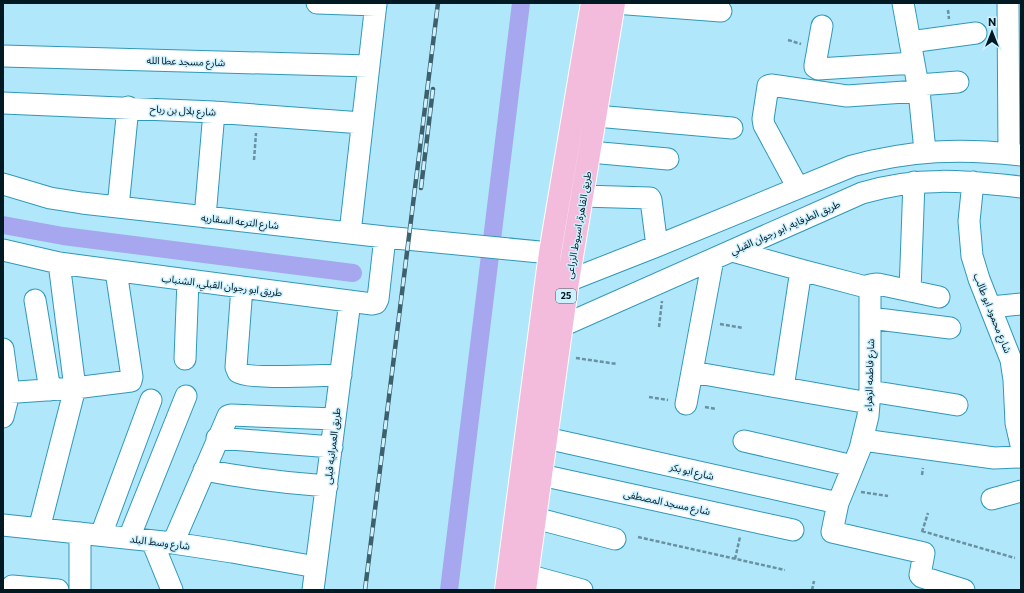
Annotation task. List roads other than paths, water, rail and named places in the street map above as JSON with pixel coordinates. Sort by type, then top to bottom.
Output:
[{"type":"highway","name":"25","points":[[506,590],[550,253],[592,3]]},
{"type":"highway","name":"طريق القاهرة, اسيوط الزراعى","points":[[526,582],[568,281],[614,3]]},
{"type":"street","points":[[317,3],[376,4],[350,233]]},
{"type":"street","points":[[614,3],[721,11]]},
{"type":"street","points":[[903,3],[918,88],[925,152]]},
{"type":"street","points":[[568,281],[852,166],[875,160],[925,152],[950,151],[1015,154],[1008,3]]},
{"type":"street","points":[[822,26],[815,68],[914,63]]},
{"type":"street","points":[[910,42],[976,34]]},
{"type":"street","name":"شارع مسجد عطا الله","points":[[3,56],[369,66]]},
{"type":"street","points":[[798,188],[764,125],[764,112],[768,86],[847,96],[958,82]]},
{"type":"street","name":"شارع بلال بن رباح","points":[[3,103],[128,107],[362,123]]},
{"type":"street","points":[[118,207],[128,107]]},
{"type":"street","points":[[205,217],[214,112]]},
{"type":"street","points":[[596,116],[732,128]]},
{"type":"street","points":[[590,152],[668,158]]},
{"type":"street","points":[[852,166],[862,193]]},
{"type":"street","name":"طريق الطرفايه, ابو رجوان القبلي","points":[[562,326],[862,193],[879,188],[934,180],[1021,187]]},
{"type":"street","points":[[910,291],[914,182]]},
{"type":"street","name":"شارع محمود ابو طالب","points":[[973,182],[969,221],[970,244],[975,268],[1011,360],[1014,380],[1016,417],[1021,445]]},
{"type":"street","name":"شارع الترعه السقاريه","points":[[3,184],[50,198],[118,207],[385,237],[550,253]]},
{"type":"street","points":[[582,196],[650,198],[657,246]]},
{"type":"street","name":"طريق ابو رجوان القبلي, الشنباب","points":[[3,250],[59,263],[372,304],[376,303],[378,299],[385,237]]},
{"type":"street","points":[[732,251],[862,286],[876,283],[939,297]]},
{"type":"street","points":[[686,404],[713,259]]},
{"type":"street","points":[[39,529],[75,388],[59,263]]},
{"type":"street","points":[[783,388],[801,270]]},
{"type":"street","points":[[6,393],[75,388],[128,382],[132,378],[116,271]]},
{"type":"street","points":[[185,359],[188,280]]},
{"type":"street","name":"شارع فاطمه الزهراء","points":[[870,285],[870,397],[863,440],[840,496],[832,532],[924,553],[920,575],[922,577],[964,590]]},
{"type":"street","points":[[242,288],[236,367],[238,372],[244,375],[262,376],[341,375]]},
{"type":"street","points":[[35,300],[50,390]]},
{"type":"street","name":"طريق العمرانيه قبلى","points":[[313,590],[350,301]]},
{"type":"street","points":[[991,307],[1021,304]]},
{"type":"street","points":[[870,318],[950,328]]},
{"type":"street","points":[[3,349],[6,393],[3,417]]},
{"type":"street","points":[[692,372],[783,388],[957,405]]},
{"type":"street","points":[[129,538],[186,396]]},
{"type":"street","points":[[101,535],[151,400]]},
{"type":"street","points":[[173,544],[217,438],[226,418],[229,415],[335,419]]},
{"type":"street","points":[[217,438],[332,447]]},
{"type":"street","name":"شارع ابو بكر","points":[[546,438],[840,496]]},
{"type":"street","points":[[863,440],[994,458],[1021,457]]},
{"type":"street","points":[[744,441],[853,466]]},
{"type":"street","points":[[204,470],[233,476],[327,486]]},
{"type":"street","name":"شارع مسجد المصطفى","points":[[541,475],[793,530]]},
{"type":"street","points":[[992,499],[1021,491]]},
{"type":"street","points":[[535,518],[615,539]]},
{"type":"street","name":"شارع وسط البلد","points":[[3,525],[152,541],[232,552],[316,567]]},
{"type":"street","points":[[80,533],[80,590]]},
{"type":"street","points":[[152,541],[172,590]]},
{"type":"street","points":[[526,582],[582,590]]},
{"type":"street","points":[[12,586],[58,590]]},
{"type":"waterway","points":[[449,590],[521,3]]},
{"type":"waterway","points":[[3,225],[63,236],[353,273]]},
{"type":"railway","points":[[365,590],[438,3]]},
{"type":"railway","points":[[421,188],[433,89]]}]
